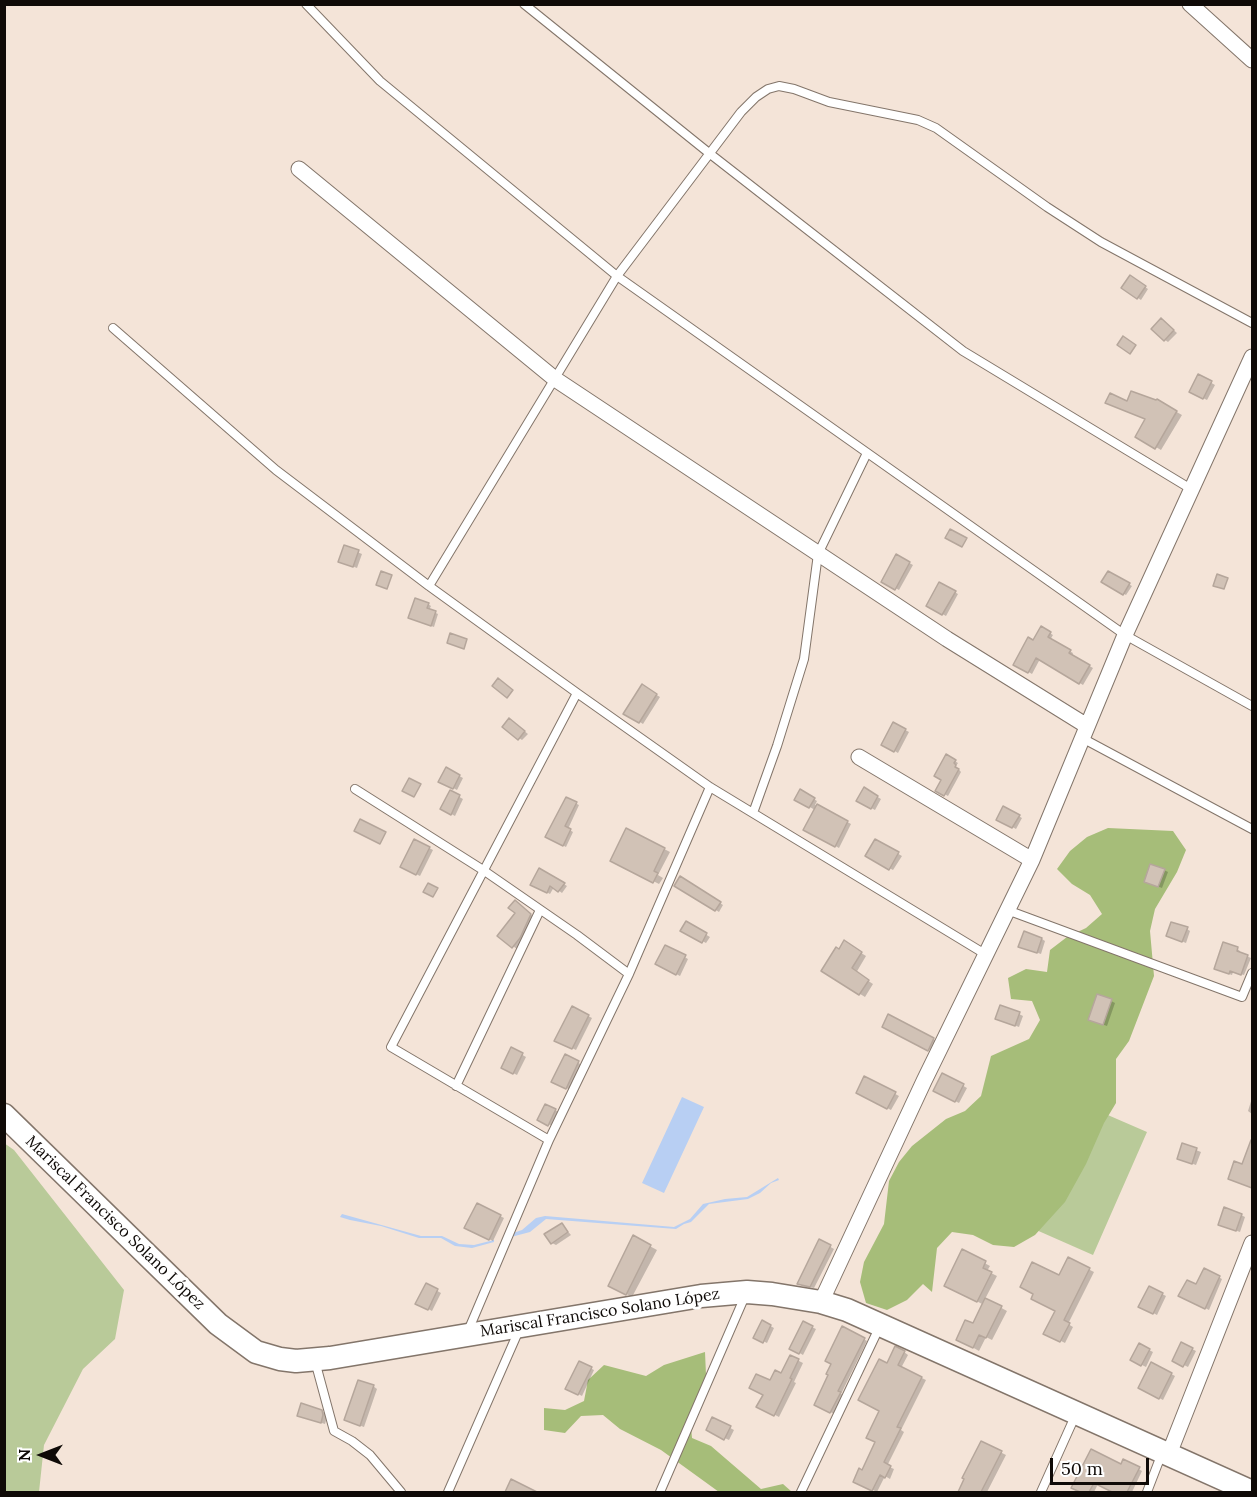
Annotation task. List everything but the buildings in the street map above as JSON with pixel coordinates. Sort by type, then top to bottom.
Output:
[{"type":"main road","name":"Mariscal Francisco Solano López","points":[[4,1115],[218,1324],[256,1352],[280,1359],[314,1359],[701,1296],[747,1292],[772,1294],[821,1302],[848,1310],[1252,1492]]},
{"type":"street","points":[[1190,4],[1252,60]]},
{"type":"street","points":[[299,169],[555,379],[1085,732]]},
{"type":"street","points":[[821,1302],[985,954],[1032,860],[1125,635],[1252,357]]},
{"type":"street","points":[[859,757],[1032,860]]},
{"type":"street","points":[[1166,1453],[1252,1243]]},
{"type":"lane","points":[[306,4],[380,81],[617,276],[1125,635],[1252,706]]},
{"type":"lane","points":[[524,4],[708,153],[963,351],[1191,489]]},
{"type":"lane","points":[[429,586],[617,276],[741,112],[768,89],[779,86],[794,89],[829,102],[918,120],[936,128],[1047,207],[1101,242],[1252,323]]},
{"type":"lane","points":[[113,328],[276,470],[429,586],[577,693],[710,787],[985,954]]},
{"type":"lane","points":[[753,813],[804,659],[818,554],[867,453]]},
{"type":"lane","points":[[549,1140],[391,1047],[577,693]]},
{"type":"lane","points":[[1085,732],[1252,829]]},
{"type":"lane","points":[[466,1335],[549,1140],[629,974],[710,787]]},
{"type":"lane","points":[[355,789],[483,870],[629,974]]},
{"type":"lane","points":[[456,1086],[540,910]]},
{"type":"lane","points":[[1007,910],[1242,997],[1252,973]]},
{"type":"lane","points":[[660,1492],[747,1292]]},
{"type":"lane","points":[[801,1492],[881,1324]]},
{"type":"lane","points":[[448,1492],[521,1326]]},
{"type":"lane","points":[[314,1359],[322,1395],[330,1411],[334,1431],[352,1440],[370,1455],[401,1492]]},
{"type":"lane","points":[[1041,1492],[1076,1412]]},
{"type":"lane","points":[[1147,1492],[1166,1453]]},
{"type":"green space","points":[[1108,828],[1173,831],[1186,850],[1177,872],[1155,909],[1150,931],[1154,976],[1129,1041],[1116,1059],[1116,1103],[1104,1123],[1086,1164],[1065,1202],[1035,1235],[1014,1247],[993,1245],[973,1235],[952,1232],[937,1248],[932,1292],[923,1284],[907,1300],[887,1310],[866,1303],[860,1282],[864,1262],[884,1224],[889,1181],[899,1162],[912,1146],[946,1119],[965,1111],[981,1096],[991,1056],[1029,1039],[1040,1020],[1032,1001],[1011,999],[1008,978],[1026,969],[1047,972],[1050,950],[1067,937],[1086,928],[1102,914],[1090,895],[1072,884],[1057,869],[1070,851],[1087,837]]},
{"type":"green space","points":[[1087,1106],[1147,1132],[1093,1255],[1034,1229]]},
{"type":"green space","points":[[4,1143],[14,1150],[124,1290],[115,1339],[83,1369],[44,1445],[39,1492],[5,1492]]},
{"type":"green space","points":[[705,1352],[706,1375],[701,1396],[690,1416],[692,1438],[711,1446],[761,1489],[783,1484],[792,1492],[719,1492],[661,1450],[620,1429],[603,1415],[581,1416],[565,1433],[544,1430],[544,1408],[565,1410],[584,1401],[588,1380],[604,1365],[646,1376],[664,1365]]},
{"type":"water","points":[[682,1097],[704,1107],[664,1193],[642,1183]]},
{"type":"water","points":[[778,1178],[779,1180],[748,1199],[709,1204],[691,1222],[676,1229],[546,1219],[530,1232],[511,1237],[513,1233],[522,1230],[536,1218],[545,1216],[674,1227],[690,1219],[703,1204],[747,1197]]},
{"type":"water","points":[[342,1214],[421,1236],[442,1236],[459,1244],[474,1245],[494,1240],[494,1242],[472,1248],[455,1246],[441,1238],[419,1238],[381,1226],[340,1217]]}]
